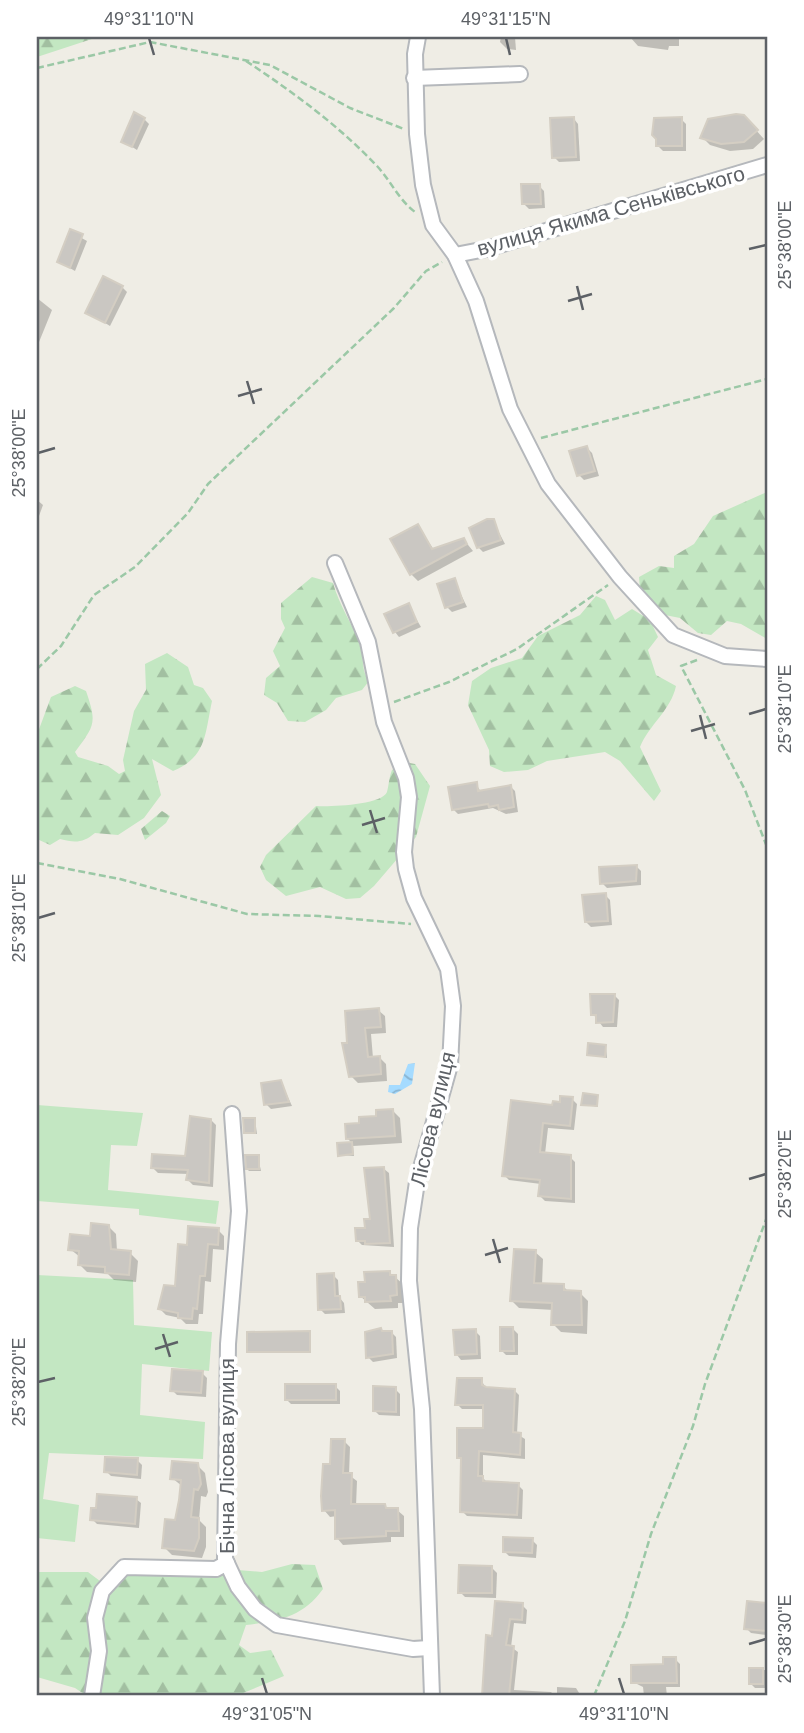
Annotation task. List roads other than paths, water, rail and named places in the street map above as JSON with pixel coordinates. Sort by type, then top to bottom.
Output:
[{"type":"street","points":[[418,37],[414,78],[417,134],[423,185],[433,225],[455,255],[476,302],[523,440],[548,484],[620,577],[673,635],[716,653],[767,659]]},
{"type":"street","points":[[414,78],[520,74]]},
{"type":"street","name":"вулиця Якима Сеньківського","points":[[455,255],[486,249],[767,166]]},
{"type":"street","name":"Лісова вулиця","points":[[335,563],[368,642],[381,707],[396,758],[406,778],[409,797],[404,852],[406,869],[414,898],[448,969],[453,1006],[450,1065],[417,1182],[410,1228],[409,1281],[422,1409],[432,1696]]},
{"type":"street","name":"Бічна Лісова вулиця","points":[[232,1114],[238,1162],[239,1212],[228,1344],[223,1514],[227,1563],[238,1587],[255,1609],[277,1625],[413,1649],[429,1648]]},
{"type":"street","points":[[92,1696],[99,1651],[95,1618],[102,1591],[124,1567],[216,1569],[227,1563]]},
{"type":"water","points":[[415,1063],[412,1084],[395,1094],[388,1092],[389,1085],[400,1085],[408,1064]]}]
